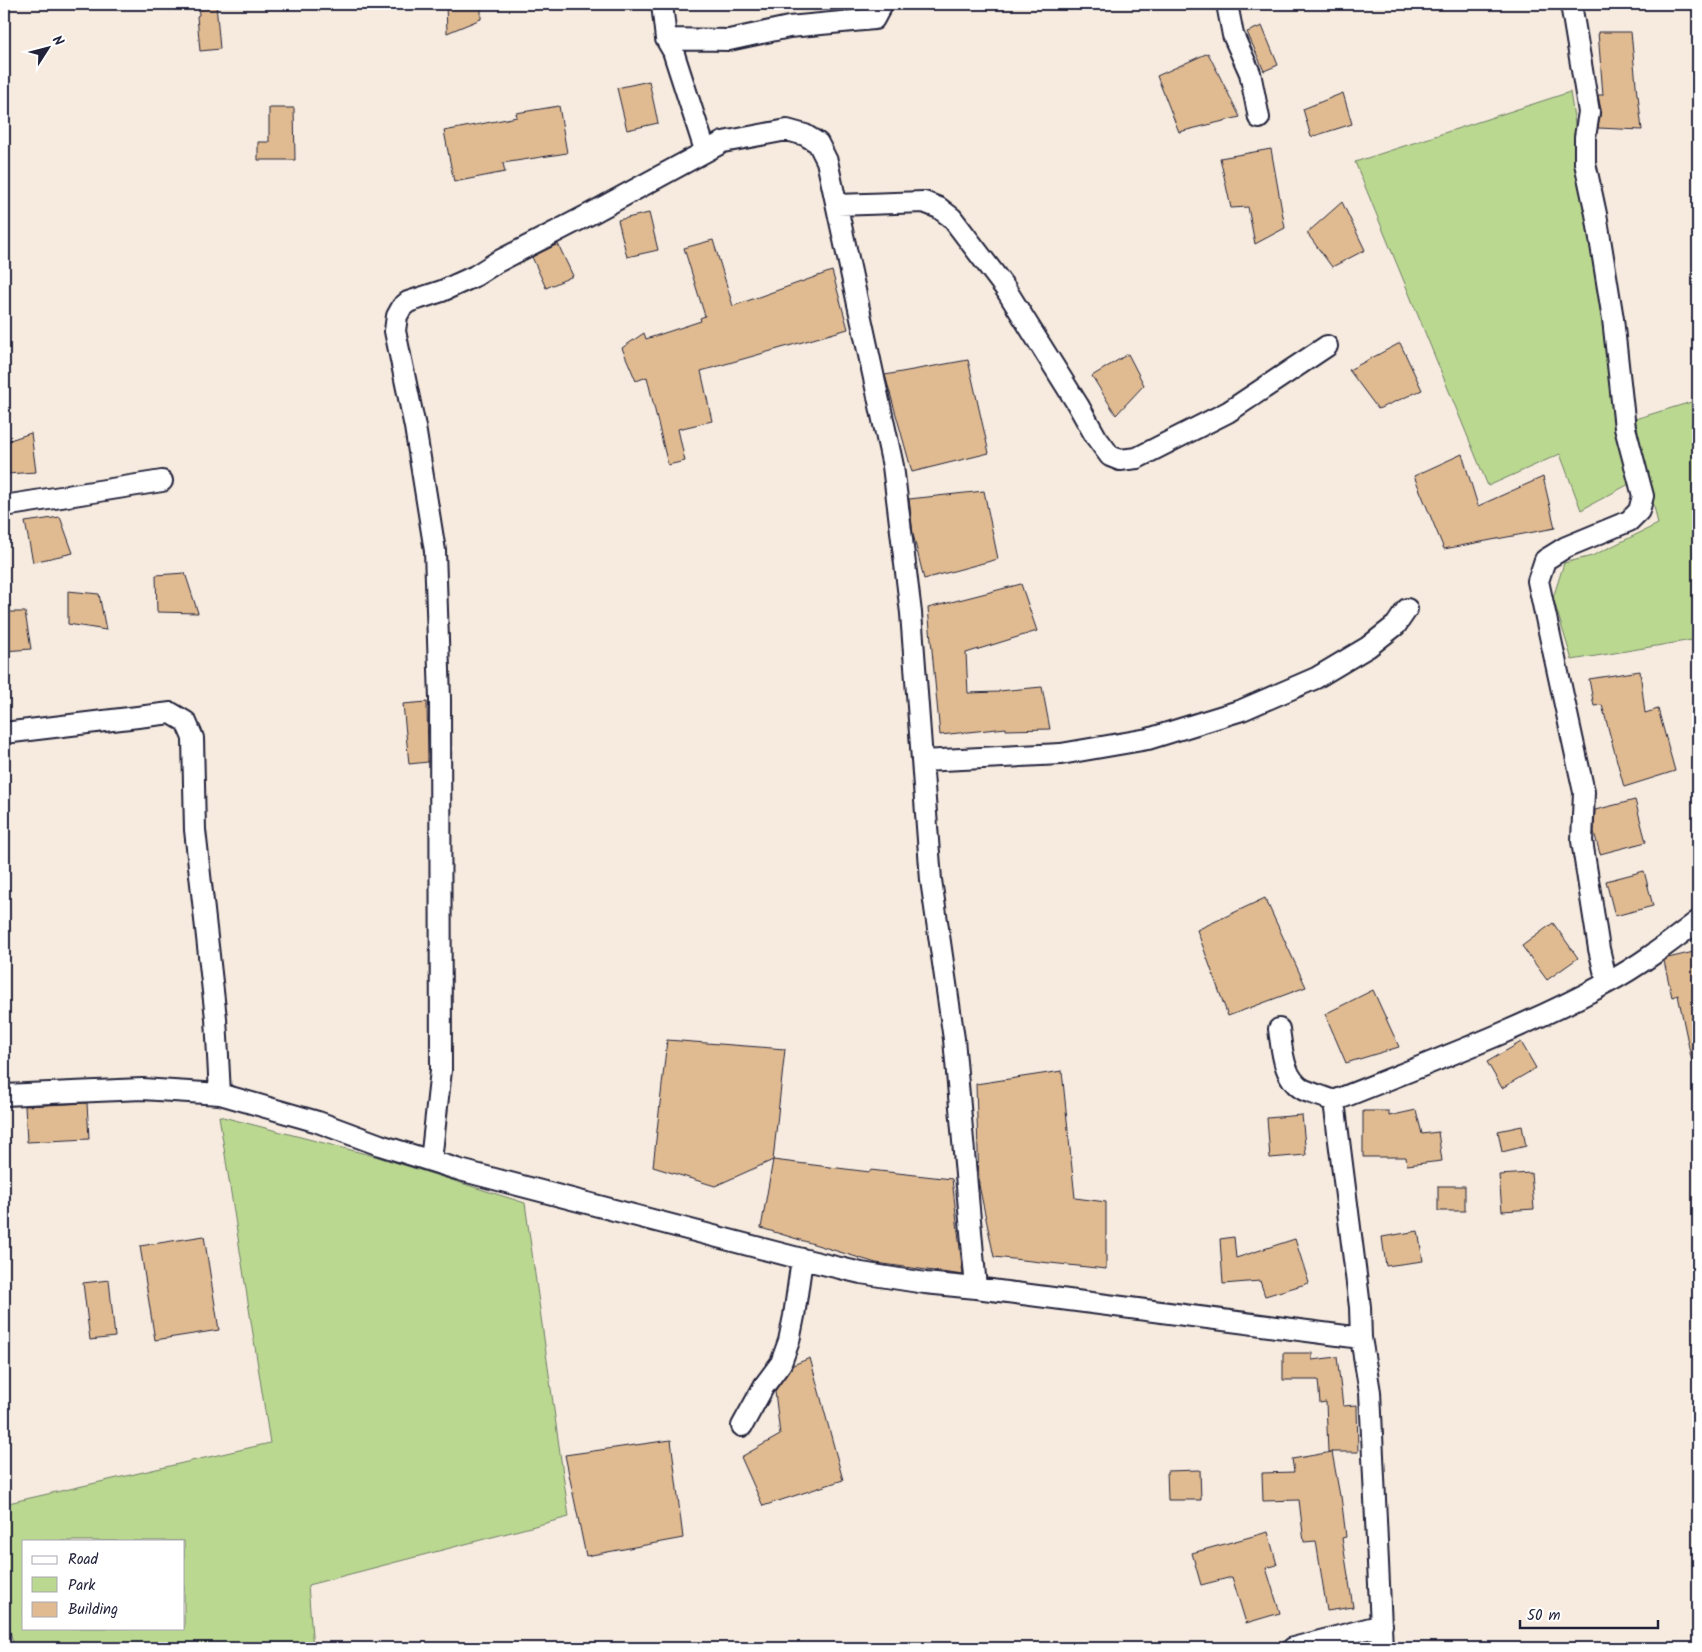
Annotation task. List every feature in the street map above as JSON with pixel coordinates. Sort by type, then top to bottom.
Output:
[{"type":"street","points":[[662,4],[666,39],[673,51],[705,150]]},
{"type":"street","points":[[666,39],[729,40],[790,27],[874,19],[882,4]]},
{"type":"street","points":[[1227,4],[1233,35],[1250,73],[1259,118]]},
{"type":"street","points":[[1571,4],[1589,112],[1585,137],[1585,162],[1596,214],[1613,319],[1625,428],[1643,496],[1639,511],[1629,521],[1566,547],[1544,560],[1538,581],[1584,792],[1582,841],[1599,949],[1607,983]]},
{"type":"street","points":[[431,1161],[441,1070],[440,698],[435,550],[415,428],[395,331],[397,316],[402,307],[408,302],[442,291],[475,276],[497,262],[592,213],[705,150],[723,142],[788,130],[805,135],[818,144],[827,161],[893,466],[911,613],[932,880],[954,1039],[976,1288]]},
{"type":"street","points":[[836,206],[924,202],[939,208],[952,218],[1005,288],[1096,437],[1110,456],[1120,460],[1137,458],[1228,412],[1327,346]]},
{"type":"street","points":[[4,506],[162,481]]},
{"type":"street","points":[[922,761],[1061,754],[1148,739],[1242,710],[1316,678],[1368,647],[1396,625],[1407,609]]},
{"type":"street","points":[[4,733],[171,713],[186,722],[193,738],[194,830],[216,1018],[220,1094]]},
{"type":"street","points":[[1279,1029],[1283,1056],[1292,1079],[1302,1089],[1334,1101],[1506,1033],[1607,983],[1651,956],[1698,921]]},
{"type":"street","points":[[4,1095],[142,1089],[220,1094],[318,1122],[460,1170],[861,1273],[925,1283],[1361,1338]]},
{"type":"street","points":[[1334,1101],[1360,1308],[1361,1338],[1370,1392],[1382,1648]]},
{"type":"street","points":[[742,1426],[764,1386],[781,1363],[789,1341],[802,1259]]},
{"type":"street","points":[[1292,1648],[1382,1625]]},
{"type":"green space","points":[[1570,92],[1631,483],[1581,510],[1560,454],[1488,486],[1355,162]]},
{"type":"green space","points":[[1698,400],[1698,639],[1572,660],[1553,598],[1564,563],[1592,556],[1658,524],[1635,419]]},
{"type":"green space","points":[[219,1116],[378,1157],[525,1203],[569,1517],[308,1585],[313,1648],[14,1648],[4,1604],[4,1504],[270,1443]]},
{"type":"building","points":[[198,4],[216,4],[220,49],[200,51],[197,16],[199,15]]},
{"type":"building","points":[[446,4],[481,4],[481,19],[447,33]]},
{"type":"building","points":[[1262,26],[1278,65],[1264,71],[1247,32]]},
{"type":"building","points":[[1598,32],[1631,32],[1642,130],[1598,128],[1601,110],[1598,95],[1603,95]]},
{"type":"building","points":[[1208,53],[1240,117],[1179,132],[1157,76]]},
{"type":"building","points":[[649,81],[658,123],[627,130],[617,88]]},
{"type":"building","points":[[1343,93],[1352,124],[1311,137],[1303,109]]},
{"type":"building","points":[[559,106],[567,153],[503,163],[505,172],[454,182],[444,131],[517,117],[516,113]]},
{"type":"building","points":[[269,108],[294,108],[295,160],[258,160],[258,142],[269,142]]},
{"type":"building","points":[[1271,149],[1285,228],[1255,244],[1248,207],[1231,208],[1220,158]]},
{"type":"building","points":[[1342,202],[1365,250],[1332,267],[1307,233]]},
{"type":"building","points":[[649,213],[658,250],[627,257],[618,220]]},
{"type":"building","points":[[713,240],[733,306],[832,271],[848,329],[701,371],[712,421],[678,429],[685,461],[668,465],[647,377],[636,381],[622,348],[644,333],[646,339],[701,321],[700,318],[705,316],[684,248]]},
{"type":"building","points":[[558,244],[573,276],[546,288],[532,257]]},
{"type":"building","points":[[1400,343],[1422,390],[1378,409],[1349,370]]},
{"type":"building","points":[[1128,354],[1144,385],[1116,415],[1092,376]]},
{"type":"building","points":[[968,360],[989,453],[912,472],[885,375]]},
{"type":"building","points":[[31,433],[36,472],[7,474],[4,442]]},
{"type":"building","points":[[1462,454],[1478,506],[1543,477],[1555,528],[1444,549],[1414,476]]},
{"type":"building","points":[[984,491],[998,559],[924,579],[913,534],[909,499]]},
{"type":"building","points":[[60,517],[73,553],[33,562],[25,522]]},
{"type":"building","points":[[185,573],[198,613],[157,612],[156,575]]},
{"type":"building","points":[[1021,584],[1037,631],[966,653],[968,693],[999,692],[1042,687],[1050,729],[1006,730],[1006,728],[940,735],[928,608]]},
{"type":"building","points":[[68,591],[99,594],[106,630],[68,624]]},
{"type":"building","points":[[4,612],[25,612],[31,649],[4,651]]},
{"type":"building","points":[[1640,671],[1645,713],[1658,709],[1675,771],[1624,787],[1602,705],[1594,706],[1589,679]]},
{"type":"building","points":[[427,702],[428,762],[409,764],[403,704]]},
{"type":"building","points":[[1635,800],[1646,842],[1600,854],[1594,832],[1595,810]]},
{"type":"building","points":[[1644,871],[1653,906],[1615,916],[1606,881]]},
{"type":"building","points":[[1265,898],[1306,987],[1228,1016],[1197,930]]},
{"type":"building","points":[[1553,923],[1578,958],[1547,980],[1522,946]]},
{"type":"building","points":[[1698,951],[1698,1061],[1692,1062],[1678,995],[1672,997],[1664,961],[1668,958]]},
{"type":"building","points":[[1373,990],[1399,1047],[1346,1063],[1325,1014]]},
{"type":"building","points":[[667,1040],[785,1049],[773,1160],[715,1186],[653,1167]]},
{"type":"building","points":[[1521,1042],[1536,1068],[1502,1088],[1487,1062]]},
{"type":"building","points":[[1062,1071],[1075,1198],[1106,1202],[1106,1269],[994,1257],[979,1185],[976,1084]]},
{"type":"building","points":[[87,1103],[89,1139],[27,1142],[25,1106]]},
{"type":"building","points":[[1416,1110],[1422,1134],[1438,1132],[1442,1161],[1407,1165],[1406,1157],[1363,1157],[1363,1111],[1389,1111],[1389,1116]]},
{"type":"building","points":[[1302,1115],[1306,1155],[1270,1158],[1267,1118]]},
{"type":"building","points":[[1522,1126],[1526,1146],[1502,1152],[1498,1131]]},
{"type":"building","points":[[773,1160],[870,1172],[870,1170],[952,1179],[963,1275],[876,1263],[761,1228]]},
{"type":"building","points":[[1531,1173],[1534,1209],[1502,1211],[1499,1175]]},
{"type":"building","points":[[1438,1186],[1465,1186],[1465,1211],[1438,1211]]},
{"type":"building","points":[[1418,1231],[1423,1261],[1386,1266],[1382,1237]]},
{"type":"building","points":[[204,1236],[219,1330],[155,1340],[140,1246]]},
{"type":"building","points":[[1234,1237],[1236,1258],[1295,1239],[1309,1283],[1265,1296],[1260,1281],[1223,1284],[1220,1239]]},
{"type":"building","points":[[109,1280],[115,1337],[90,1340],[83,1283]]},
{"type":"building","points":[[1283,1353],[1312,1353],[1312,1360],[1337,1357],[1343,1406],[1357,1405],[1358,1452],[1328,1452],[1326,1402],[1320,1403],[1318,1380],[1283,1380]]},
{"type":"building","points":[[810,1358],[843,1480],[763,1506],[741,1457],[780,1435],[775,1391],[793,1365]]},
{"type":"building","points":[[671,1440],[683,1538],[586,1556],[565,1455]]},
{"type":"building","points":[[1332,1452],[1341,1496],[1346,1537],[1342,1538],[1353,1607],[1327,1611],[1316,1541],[1304,1542],[1299,1500],[1263,1501],[1262,1473],[1294,1472],[1292,1459]]},
{"type":"building","points":[[1200,1470],[1201,1500],[1168,1500],[1167,1471]]},
{"type":"building","points":[[1268,1532],[1277,1565],[1266,1568],[1280,1613],[1246,1623],[1232,1577],[1201,1585],[1192,1553]]}]
